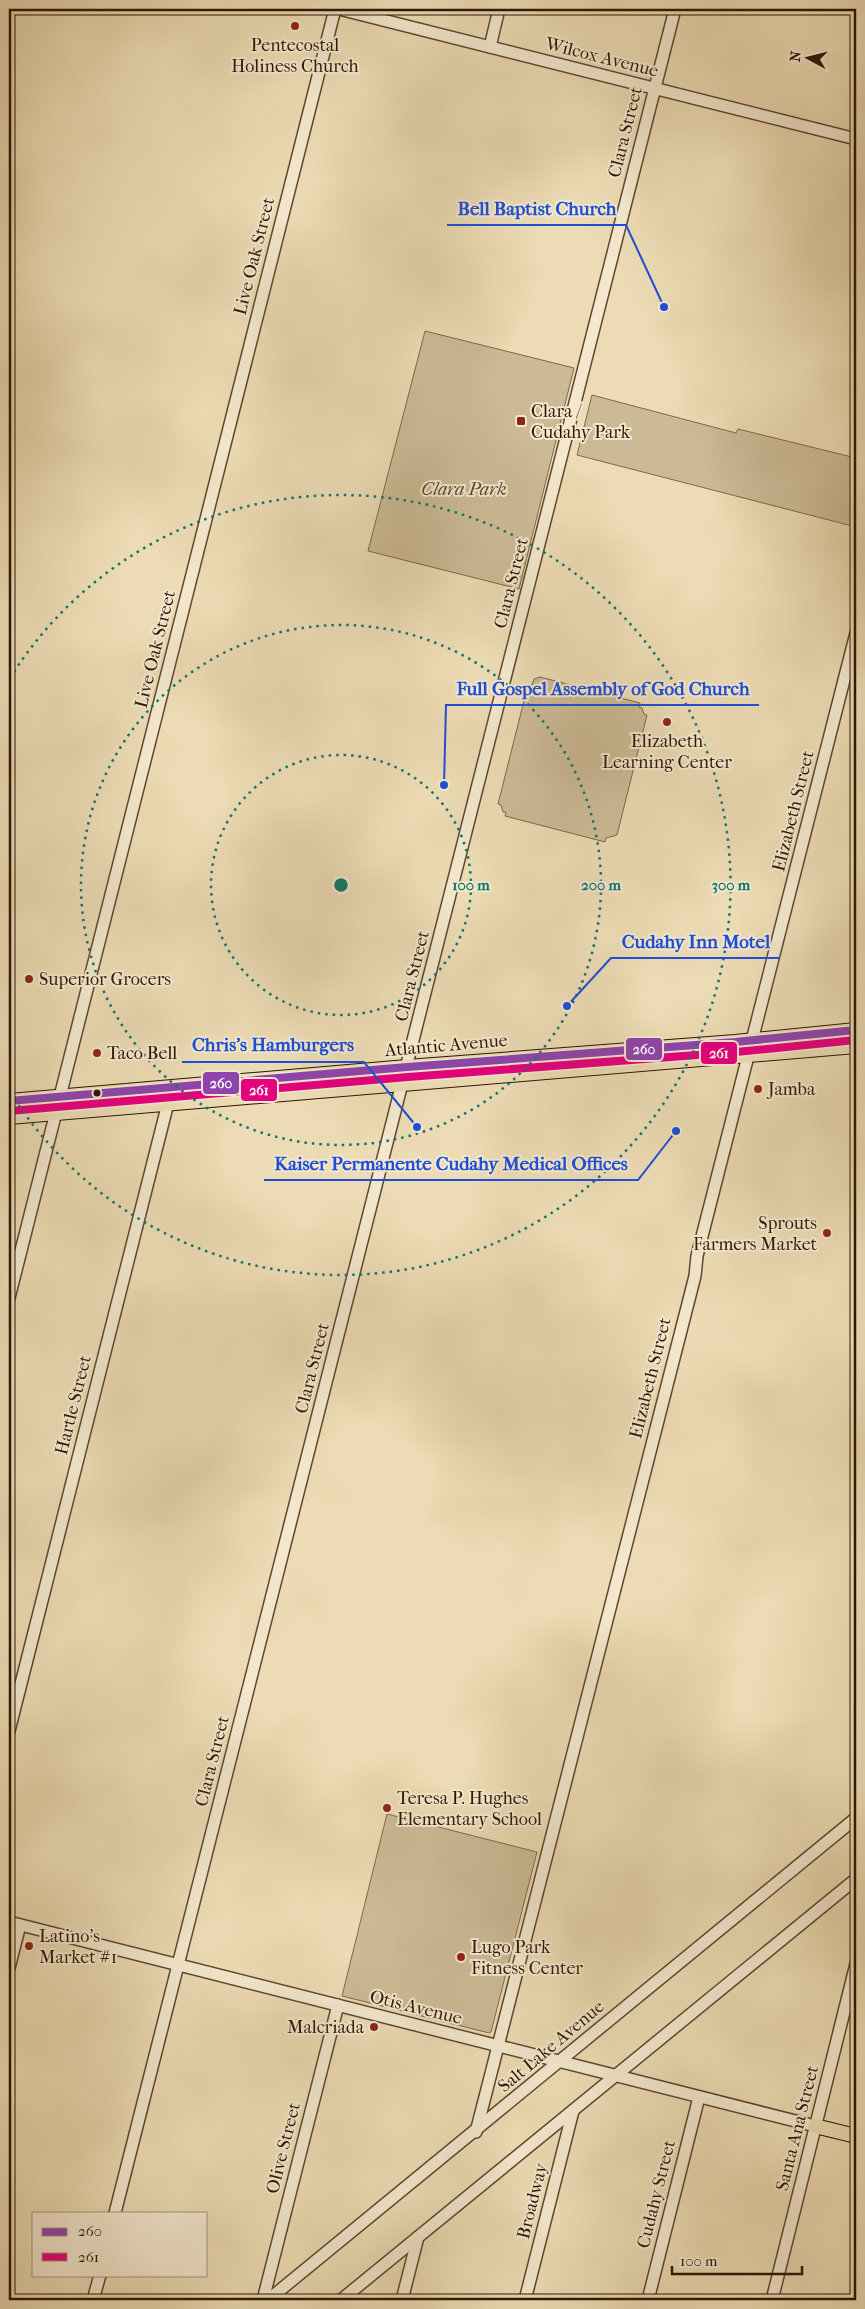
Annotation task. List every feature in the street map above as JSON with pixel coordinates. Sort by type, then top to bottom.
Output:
[{"type":"main road","name":"Atlantic Avenue","points":[[9,1101],[856,1030]]},
{"type":"main road","name":"Atlantic Avenue","points":[[9,1117],[856,1046]]},
{"type":"main road","points":[[815,2126],[856,2136]]},
{"type":"street","name":"Wilcox Avenue","points":[[337,9],[856,139]]},
{"type":"street","name":"Live Oak Street","points":[[9,1298],[337,9]]},
{"type":"street","points":[[490,47],[499,9]]},
{"type":"street","name":"Clara Street","points":[[116,2212],[674,9]]},
{"type":"street","name":"Elizabeth Street","points":[[476,2132],[691,1290],[697,1256],[856,632]]},
{"type":"street","name":"Hartle Street","points":[[9,1731],[168,1103],[167,1088]]},
{"type":"street","name":"Salt Lake Avenue","points":[[268,2300],[476,2132],[559,2061],[856,1818]]},
{"type":"street","points":[[341,2300],[856,1878]]},
{"type":"street","points":[[9,1968],[14,1923]]},
{"type":"street","name":"Otis Avenue","points":[[14,1923],[815,2126]]},
{"type":"street","name":"Santa Ana Street","points":[[773,2300],[856,1964]]},
{"type":"street","name":"Olive Street","points":[[263,2300],[338,2005]]},
{"type":"street","name":"Cudahy Street","points":[[648,2300],[699,2097]]},
{"type":"street","name":"Broadway","points":[[525,2300],[573,2111]]},
{"type":"street","points":[[402,2300],[418,2237]]},
{"type":"street","points":[[93,2300],[100,2276]]},
{"type":"green space","name":"Clara Park","points":[[425,331],[574,368],[519,589],[368,551]]},
{"type":"green space","points":[[592,395],[736,433],[738,429],[856,458],[856,527],[577,455]]},
{"type":"green space","points":[[540,677],[640,703],[639,707],[647,715],[617,835],[606,838],[605,842],[505,816],[506,812],[503,812],[501,805],[498,804],[528,685],[532,685],[534,679]]},
{"type":"green space","points":[[387,1814],[537,1852],[491,2032],[489,2033],[342,1996]]},
{"type":"transit line","name":"260","points":[[9,1101],[407,1067],[735,1042],[856,1030]]},
{"type":"transit line","name":"261","points":[[10,1111],[408,1077],[736,1052],[856,1040]]},
{"type":"place","name":"Pentecostal Holiness Church","points":[[295,26]]},
{"type":"place","name":"Bell Baptist Church","points":[[664,307]]},
{"type":"place","name":"Clara / Cudahy Park","points":[[521,421]]},
{"type":"place","name":"Elizabeth Learning Center","points":[[667,722]]},
{"type":"place","name":"Full Gospel Assembly of God Church","points":[[444,785]]},
{"type":"place","name":"Superior Grocers","points":[[29,979]]},
{"type":"place","name":"Cudahy Inn Motel","points":[[567,1006]]},
{"type":"place","name":"Taco Bell","points":[[97,1053]]},
{"type":"place","name":"Jamba","points":[[758,1089]]},
{"type":"place","name":"Chris's Hamburgers","points":[[417,1127]]},
{"type":"place","name":"Kaiser Permanente Cudahy Medical Offices","points":[[676,1131]]},
{"type":"place","name":"Sprouts Farmers Market","points":[[827,1233]]},
{"type":"place","name":"Teresa P. Hughes Elementary School","points":[[387,1808]]},
{"type":"place","name":"Latino's Market #1","points":[[29,1946]]},
{"type":"place","name":"Lugo Park Fitness Center","points":[[461,1957]]},
{"type":"place","name":"Malcriada","points":[[374,2027]]}]
